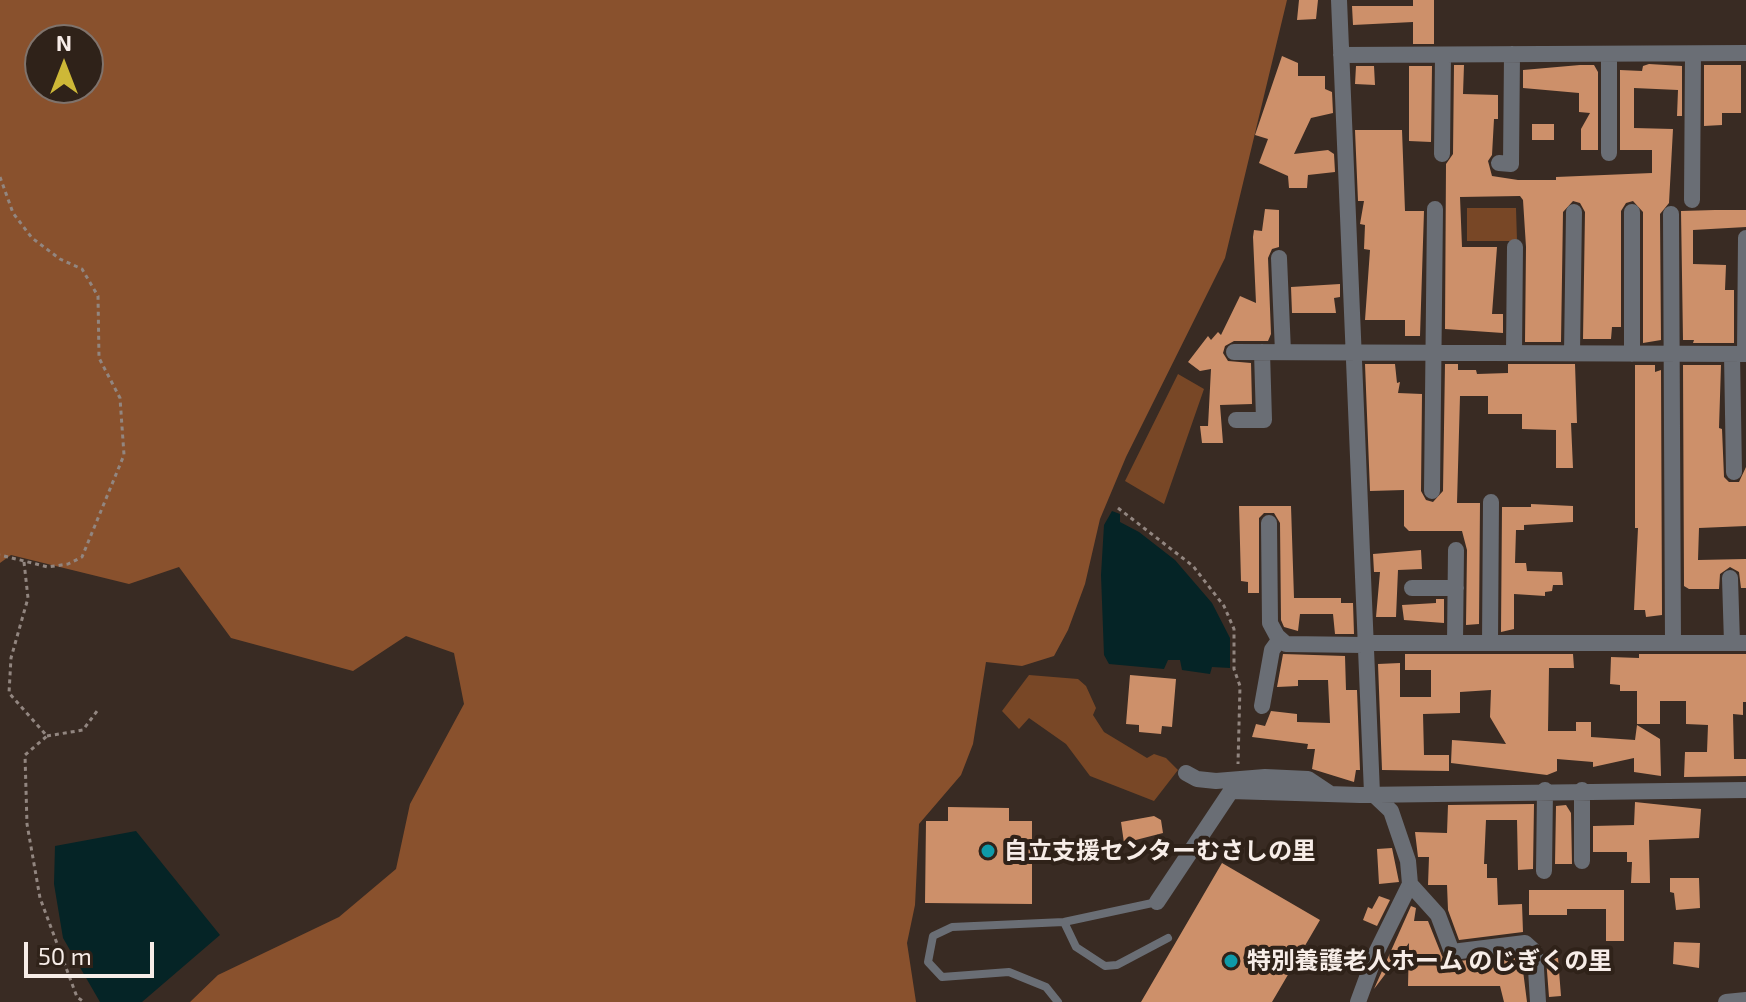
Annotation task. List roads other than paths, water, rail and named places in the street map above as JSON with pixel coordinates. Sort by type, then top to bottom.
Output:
[{"type":"street","points":[[1339,0],[1372,793],[1391,811],[1408,861],[1410,884],[1376,953],[1358,1002]]},
{"type":"street","points":[[1341,55],[1746,53]]},
{"type":"street","points":[[1499,163],[1511,164],[1512,54]]},
{"type":"street","points":[[1609,54],[1609,153]]},
{"type":"street","points":[[1692,200],[1693,54]]},
{"type":"street","points":[[1442,154],[1443,55]]},
{"type":"street","points":[[1432,491],[1435,209]]},
{"type":"street","points":[[1572,353],[1574,212]]},
{"type":"street","points":[[1632,212],[1632,354]]},
{"type":"street","points":[[1671,214],[1673,643]]},
{"type":"street","points":[[1734,472],[1740,442],[1746,238]]},
{"type":"street","points":[[1514,353],[1515,247]]},
{"type":"street","points":[[1279,258],[1283,352]]},
{"type":"street","points":[[1234,352],[1741,354]]},
{"type":"street","points":[[1236,420],[1264,420],[1262,352]]},
{"type":"street","points":[[1490,643],[1491,502]]},
{"type":"street","points":[[1269,523],[1270,623],[1286,644],[1739,643],[1730,578]]},
{"type":"street","points":[[1455,643],[1456,550]]},
{"type":"street","points":[[1412,588],[1456,588]]},
{"type":"street","points":[[1262,706],[1272,650],[1280,639]]},
{"type":"street","points":[[1186,773],[1197,779],[1308,779],[1331,794]]},
{"type":"street","points":[[1544,871],[1545,790]]},
{"type":"street","points":[[1582,790],[1582,861]]},
{"type":"street","points":[[1157,902],[1231,791],[1331,794],[1746,790]]},
{"type":"street","points":[[1410,884],[1438,915],[1452,952],[1525,943],[1535,952],[1538,1002]]},
{"type":"street","points":[[1726,1002],[1746,1000]]},
{"type":"lane","points":[[1058,1002],[1046,987],[1009,972],[942,977],[928,962],[933,936],[952,927],[1064,922],[1157,902]]},
{"type":"lane","points":[[1064,922],[1076,947],[1105,966],[1117,965],[1168,938]]},
{"type":"water","points":[[1112,511],[1120,514],[1120,522],[1139,532],[1175,560],[1212,603],[1230,638],[1230,668],[1212,667],[1210,674],[1182,670],[1180,660],[1168,660],[1164,669],[1109,664],[1104,655],[1101,575],[1104,525]]},
{"type":"water","points":[[136,831],[220,935],[142,1002],[100,1002],[63,938],[54,884],[55,846]]},
{"type":"place","name":"自立支援センターむさしの里","points":[[988,851]]},
{"type":"place","name":"特別養護老人ホーム のじぎくの里","points":[[1231,961]]}]
